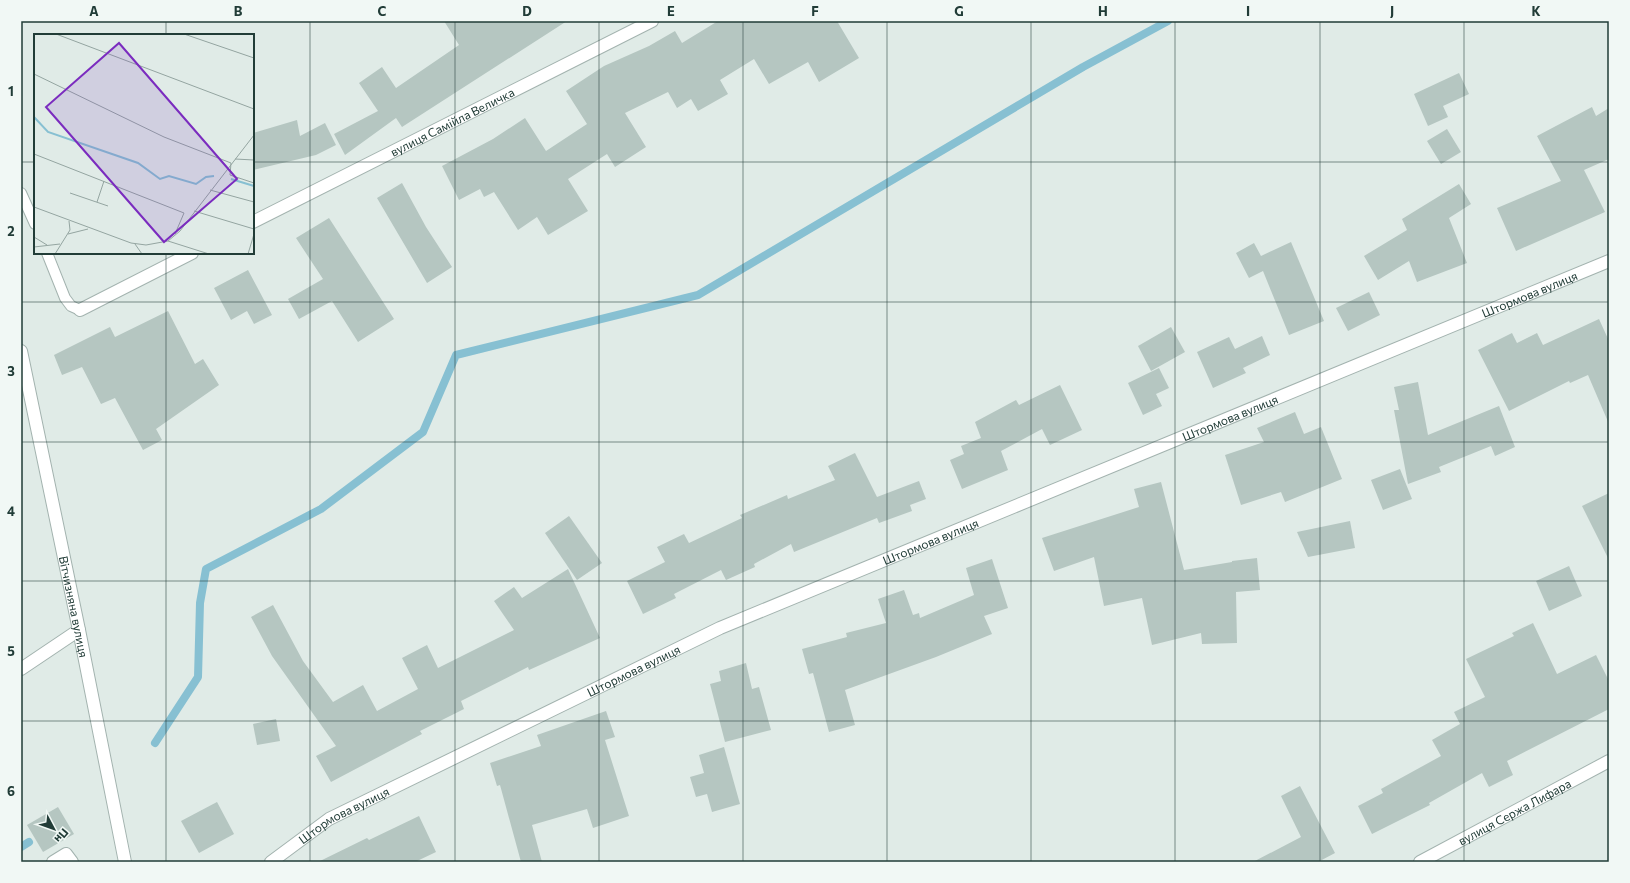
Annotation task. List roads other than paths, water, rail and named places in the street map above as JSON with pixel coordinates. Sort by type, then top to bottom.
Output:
[{"type":"street","name":"вулиця Самійла Величка","points":[[254,221],[652,21]]},
{"type":"street","points":[[80,310],[190,254]]},
{"type":"street","name":"Штормова вулиця","points":[[271,862],[329,819],[720,628],[1609,261]]},
{"type":"street","name":"Вітчизняна вулиця","points":[[21,351],[26,399],[79,630],[125,862]]},
{"type":"street","points":[[21,670],[79,630]]},
{"type":"street","name":"вулиця Сержа Лифара","points":[[1420,862],[1609,761]]},
{"type":"street","points":[[53,862],[66,854],[72,862]]},
{"type":"lane","points":[[21,193],[34,222]]},
{"type":"lane","points":[[47,254],[65,298],[71,306],[80,310]]},
{"type":"waterway","points":[[155,743],[198,677],[200,603],[206,569],[321,509],[423,432],[456,355],[698,295],[1083,67],[1168,21]]},
{"type":"waterway","points":[[21,847],[29,842]]}]
